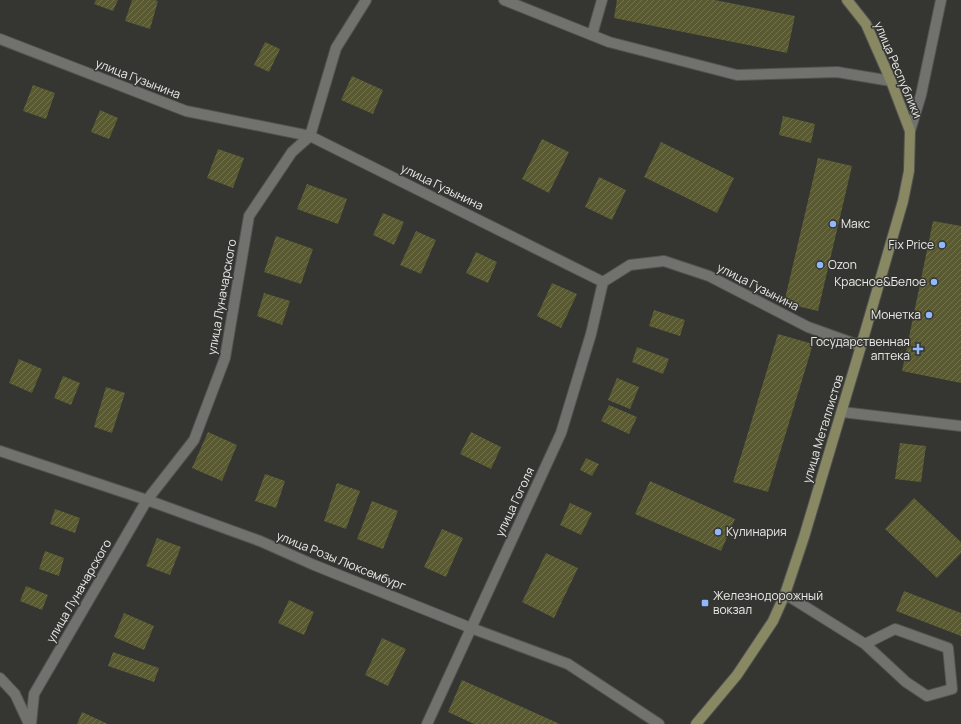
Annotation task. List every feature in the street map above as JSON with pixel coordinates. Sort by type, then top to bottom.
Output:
[{"type":"main road","name":"улица Республики","points":[[847,0],[866,24],[891,81],[910,131]]},
{"type":"main road","name":"улица Металлистов","points":[[696,724],[737,675],[773,621],[785,594],[842,412],[903,201],[909,171],[910,131]]},
{"type":"street","points":[[310,136],[336,48],[366,0]]},
{"type":"street","points":[[504,0],[610,42],[737,76],[837,72],[891,81]]},
{"type":"street","points":[[592,35],[602,0]]},
{"type":"street","name":"улица Металлистов","points":[[910,131],[922,96],[941,0]]},
{"type":"street","name":"улица Гузынина","points":[[0,39],[186,111],[310,136],[603,282],[630,265],[664,261],[709,276],[808,327],[861,346]]},
{"type":"street","name":"улица Луначарского","points":[[30,724],[34,694],[147,500],[194,440],[225,358],[249,216],[292,152],[310,136]]},
{"type":"street","name":"улица Гоголя","points":[[427,724],[561,433],[591,334],[603,282]]},
{"type":"street","points":[[842,412],[961,426]]},
{"type":"street","name":"улица Розы Люксембург","points":[[0,451],[147,500],[260,541],[314,565],[471,628],[568,664],[659,724]]},
{"type":"street","points":[[785,594],[865,644],[906,682],[927,696],[952,689],[948,648],[894,629],[865,644]]},
{"type":"street","points":[[0,678],[15,694],[30,724]]},
{"type":"building","points":[[96,0],[118,0],[113,11],[94,4]]},
{"type":"building","points":[[132,0],[158,1],[150,29],[125,21]]},
{"type":"building","points":[[617,0],[715,0],[795,16],[787,53],[614,18]]},
{"type":"building","points":[[265,42],[280,49],[269,72],[254,65]]},
{"type":"building","points":[[352,76],[383,90],[373,114],[341,100]]},
{"type":"building","points":[[33,85],[55,93],[46,119],[23,111]]},
{"type":"building","points":[[100,110],[118,118],[109,139],[91,132]]},
{"type":"building","points":[[783,116],[815,124],[811,143],[779,135]]},
{"type":"building","points":[[542,139],[569,152],[549,193],[522,179]]},
{"type":"building","points":[[661,142],[734,178],[717,213],[644,177]]},
{"type":"building","points":[[218,149],[244,158],[233,188],[207,178]]},
{"type":"building","points":[[818,158],[852,166],[818,311],[784,303]]},
{"type":"building","points":[[599,177],[626,190],[612,220],[585,207]]},
{"type":"building","points":[[307,184],[347,199],[338,224],[297,209]]},
{"type":"building","points":[[383,213],[404,222],[394,245],[373,235]]},
{"type":"building","points":[[933,221],[961,226],[961,383],[902,371]]},
{"type":"building","points":[[416,231],[436,240],[421,274],[400,265]]},
{"type":"building","points":[[276,236],[313,249],[301,284],[264,272]]},
{"type":"building","points":[[476,252],[497,262],[488,283],[466,273]]},
{"type":"building","points":[[552,283],[577,294],[561,328],[537,316]]},
{"type":"building","points":[[264,293],[290,301],[282,325],[257,316]]},
{"type":"building","points":[[654,310],[685,320],[680,336],[649,326]]},
{"type":"building","points":[[778,334],[813,344],[768,492],[733,482]]},
{"type":"building","points":[[637,347],[669,359],[663,374],[632,362]]},
{"type":"building","points":[[19,359],[42,369],[32,393],[9,383]]},
{"type":"building","points":[[63,376],[80,383],[71,405],[54,398]]},
{"type":"building","points":[[617,378],[639,387],[630,409],[608,400]]},
{"type":"building","points":[[106,387],[125,393],[112,433],[94,427]]},
{"type":"building","points":[[609,405],[637,417],[629,434],[601,421]]},
{"type":"building","points":[[208,432],[237,445],[222,481],[192,468]]},
{"type":"building","points":[[471,432],[501,447],[491,469],[460,454]]},
{"type":"building","points":[[900,443],[926,446],[921,482],[895,479]]},
{"type":"building","points":[[586,458],[599,464],[592,476],[580,470]]},
{"type":"building","points":[[265,474],[285,481],[276,508],[255,501]]},
{"type":"building","points":[[650,481],[735,519],[721,551],[635,514]]},
{"type":"building","points":[[337,483],[360,491],[346,529],[324,521]]},
{"type":"building","points":[[914,498],[961,542],[961,553],[937,578],[885,529]]},
{"type":"building","points":[[372,501],[398,511],[383,549],[357,539]]},
{"type":"building","points":[[570,503],[592,513],[581,535],[560,525]]},
{"type":"building","points":[[55,509],[80,518],[75,533],[50,524]]},
{"type":"building","points":[[442,529],[463,538],[446,577],[424,567]]},
{"type":"building","points":[[157,538],[181,547],[170,575],[146,566]]},
{"type":"building","points":[[45,551],[64,558],[59,576],[39,569]]},
{"type":"building","points":[[546,553],[578,568],[554,618],[522,602]]},
{"type":"building","points":[[26,586],[48,595],[42,610],[20,601]]},
{"type":"building","points":[[904,591],[961,613],[961,636],[896,611]]},
{"type":"building","points":[[289,600],[314,612],[304,635],[278,623]]},
{"type":"building","points":[[124,613],[154,626],[144,650],[114,637]]},
{"type":"building","points":[[382,638],[406,649],[388,686],[365,675]]},
{"type":"building","points":[[113,652],[159,668],[154,682],[108,666]]},
{"type":"building","points":[[462,680],[560,724],[474,724],[448,712]]},
{"type":"building","points":[[82,712],[108,724],[77,724]]},
{"type":"place","name":"Макс","points":[[833,224]]},
{"type":"place","name":"Fix Price","points":[[942,245]]},
{"type":"place","name":"Ozon","points":[[820,265]]},
{"type":"place","name":"Красное&Белое","points":[[934,282]]},
{"type":"place","name":"Монетка","points":[[929,315]]},
{"type":"place","name":"Государственная аптека","points":[[918,349]]},
{"type":"place","name":"Кулинария","points":[[718,532]]},
{"type":"place","name":"Железнодорожный вокзал","points":[[705,603]]}]
